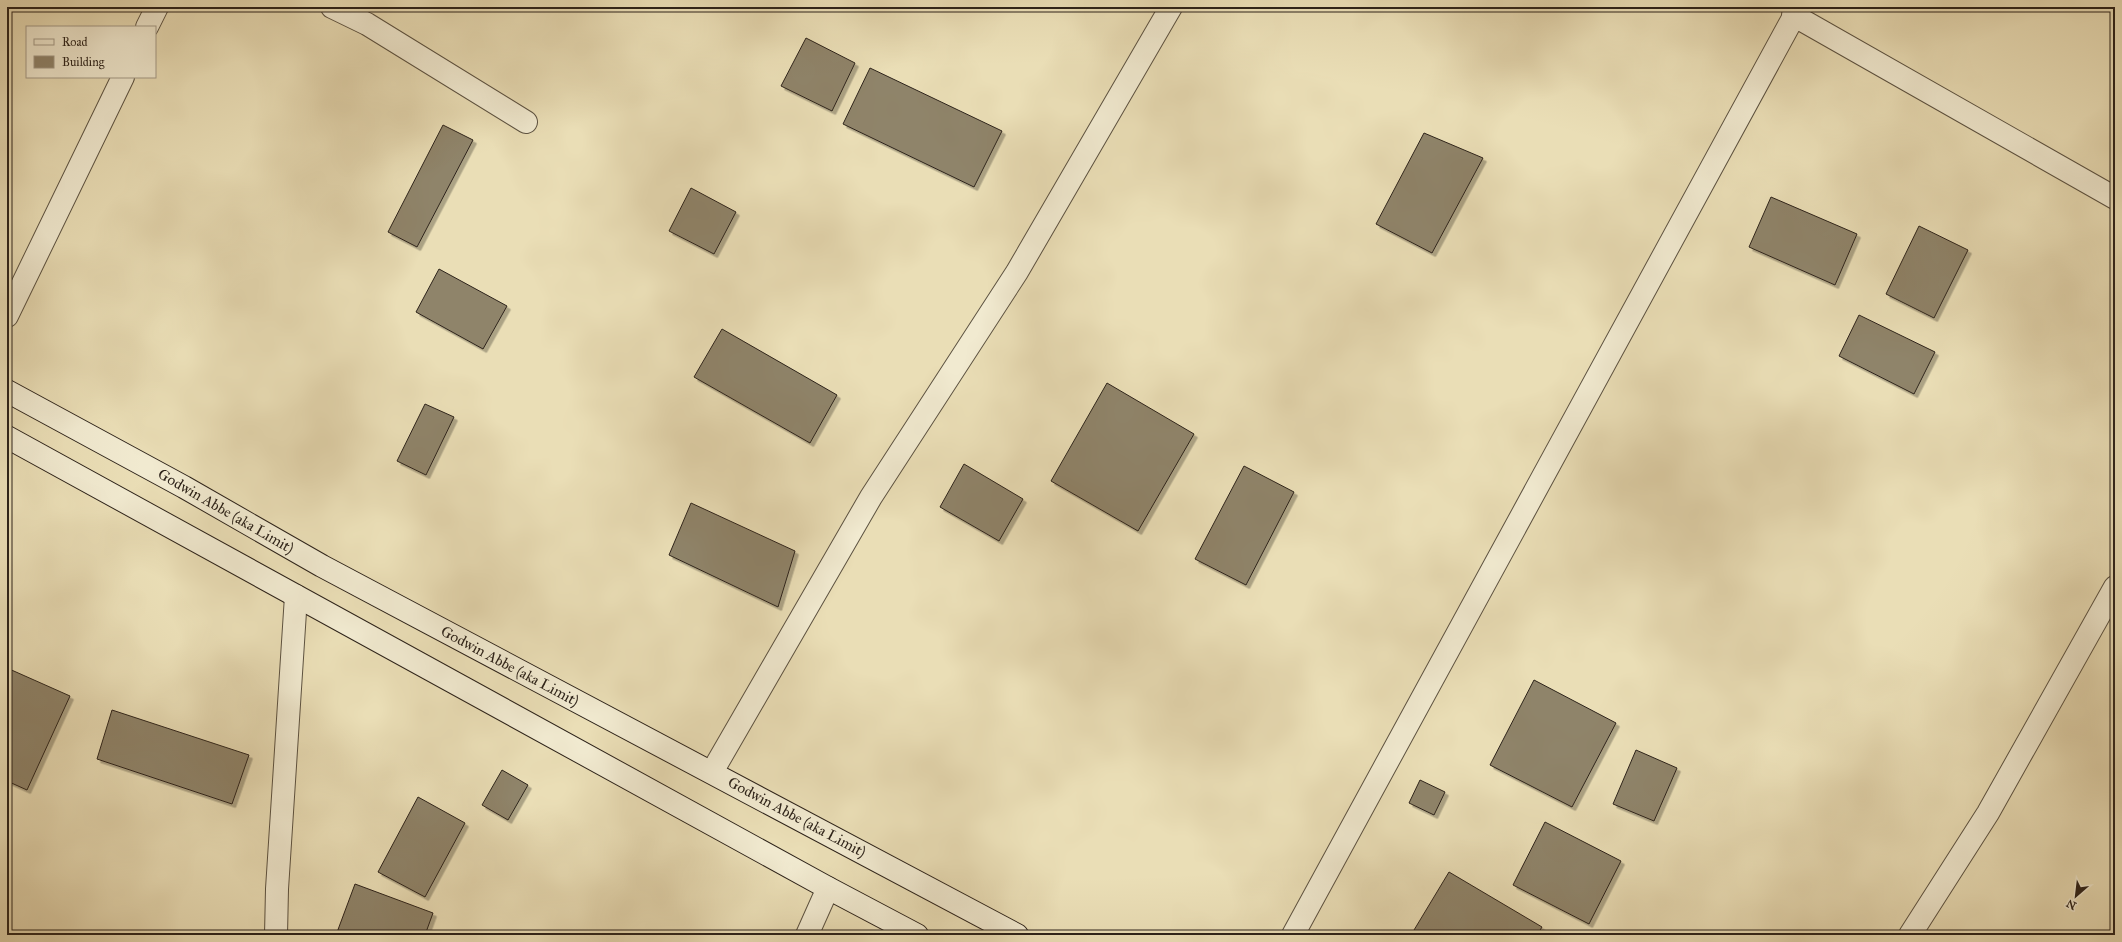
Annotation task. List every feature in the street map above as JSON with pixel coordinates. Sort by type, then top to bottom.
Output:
[{"type":"street","points":[[148,26],[157,7]]},
{"type":"street","points":[[332,7],[366,24],[526,122]]},
{"type":"street","points":[[712,772],[871,497],[1017,272],[1171,7]]},
{"type":"street","points":[[1293,935],[1796,11],[2115,198]]},
{"type":"street","points":[[7,316],[123,78]]},
{"type":"street","name":"Godwin Abbe (aka Limit)","points":[[7,391],[184,487],[322,566],[1017,935]]},
{"type":"street","points":[[7,437],[828,888],[917,935]]},
{"type":"street","points":[[1910,935],[1988,813],[2115,587]]},
{"type":"street","points":[[276,935],[277,889],[296,596]]},
{"type":"street","points":[[807,935],[828,888]]},
{"type":"building","points":[[806,38],[855,63],[832,111],[781,86]]},
{"type":"building","points":[[870,68],[1002,131],[974,187],[843,124]]},
{"type":"building","points":[[443,125],[473,140],[417,247],[388,232]]},
{"type":"building","points":[[1424,133],[1483,158],[1432,253],[1376,224]]},
{"type":"building","points":[[691,188],[736,212],[714,254],[669,231]]},
{"type":"building","points":[[1771,197],[1857,234],[1835,285],[1749,247]]},
{"type":"building","points":[[1919,226],[1968,250],[1934,318],[1886,294]]},
{"type":"building","points":[[439,269],[507,306],[483,349],[416,312]]},
{"type":"building","points":[[1859,315],[1935,352],[1914,394],[1839,356]]},
{"type":"building","points":[[722,329],[837,395],[810,443],[694,377]]},
{"type":"building","points":[[1107,383],[1194,434],[1138,531],[1051,481]]},
{"type":"building","points":[[425,404],[454,417],[426,475],[397,461]]},
{"type":"building","points":[[964,464],[1023,499],[999,541],[940,507]]},
{"type":"building","points":[[1244,466],[1294,492],[1246,585],[1195,559]]},
{"type":"building","points":[[691,503],[795,551],[778,607],[669,555]]},
{"type":"building","points":[[7,668],[70,696],[27,790],[7,781]]},
{"type":"building","points":[[1534,680],[1616,723],[1572,807],[1490,765]]},
{"type":"building","points":[[112,710],[249,755],[232,804],[97,759]]},
{"type":"building","points":[[1636,750],[1677,768],[1654,821],[1613,804]]},
{"type":"building","points":[[502,770],[528,785],[508,820],[482,805]]},
{"type":"building","points":[[1420,780],[1445,792],[1434,815],[1409,803]]},
{"type":"building","points":[[418,797],[465,823],[425,897],[378,872]]},
{"type":"building","points":[[1545,822],[1621,861],[1589,924],[1513,885]]},
{"type":"building","points":[[1449,872],[1542,927],[1537,935],[1411,935]]},
{"type":"building","points":[[355,884],[433,913],[425,935],[336,935]]}]
